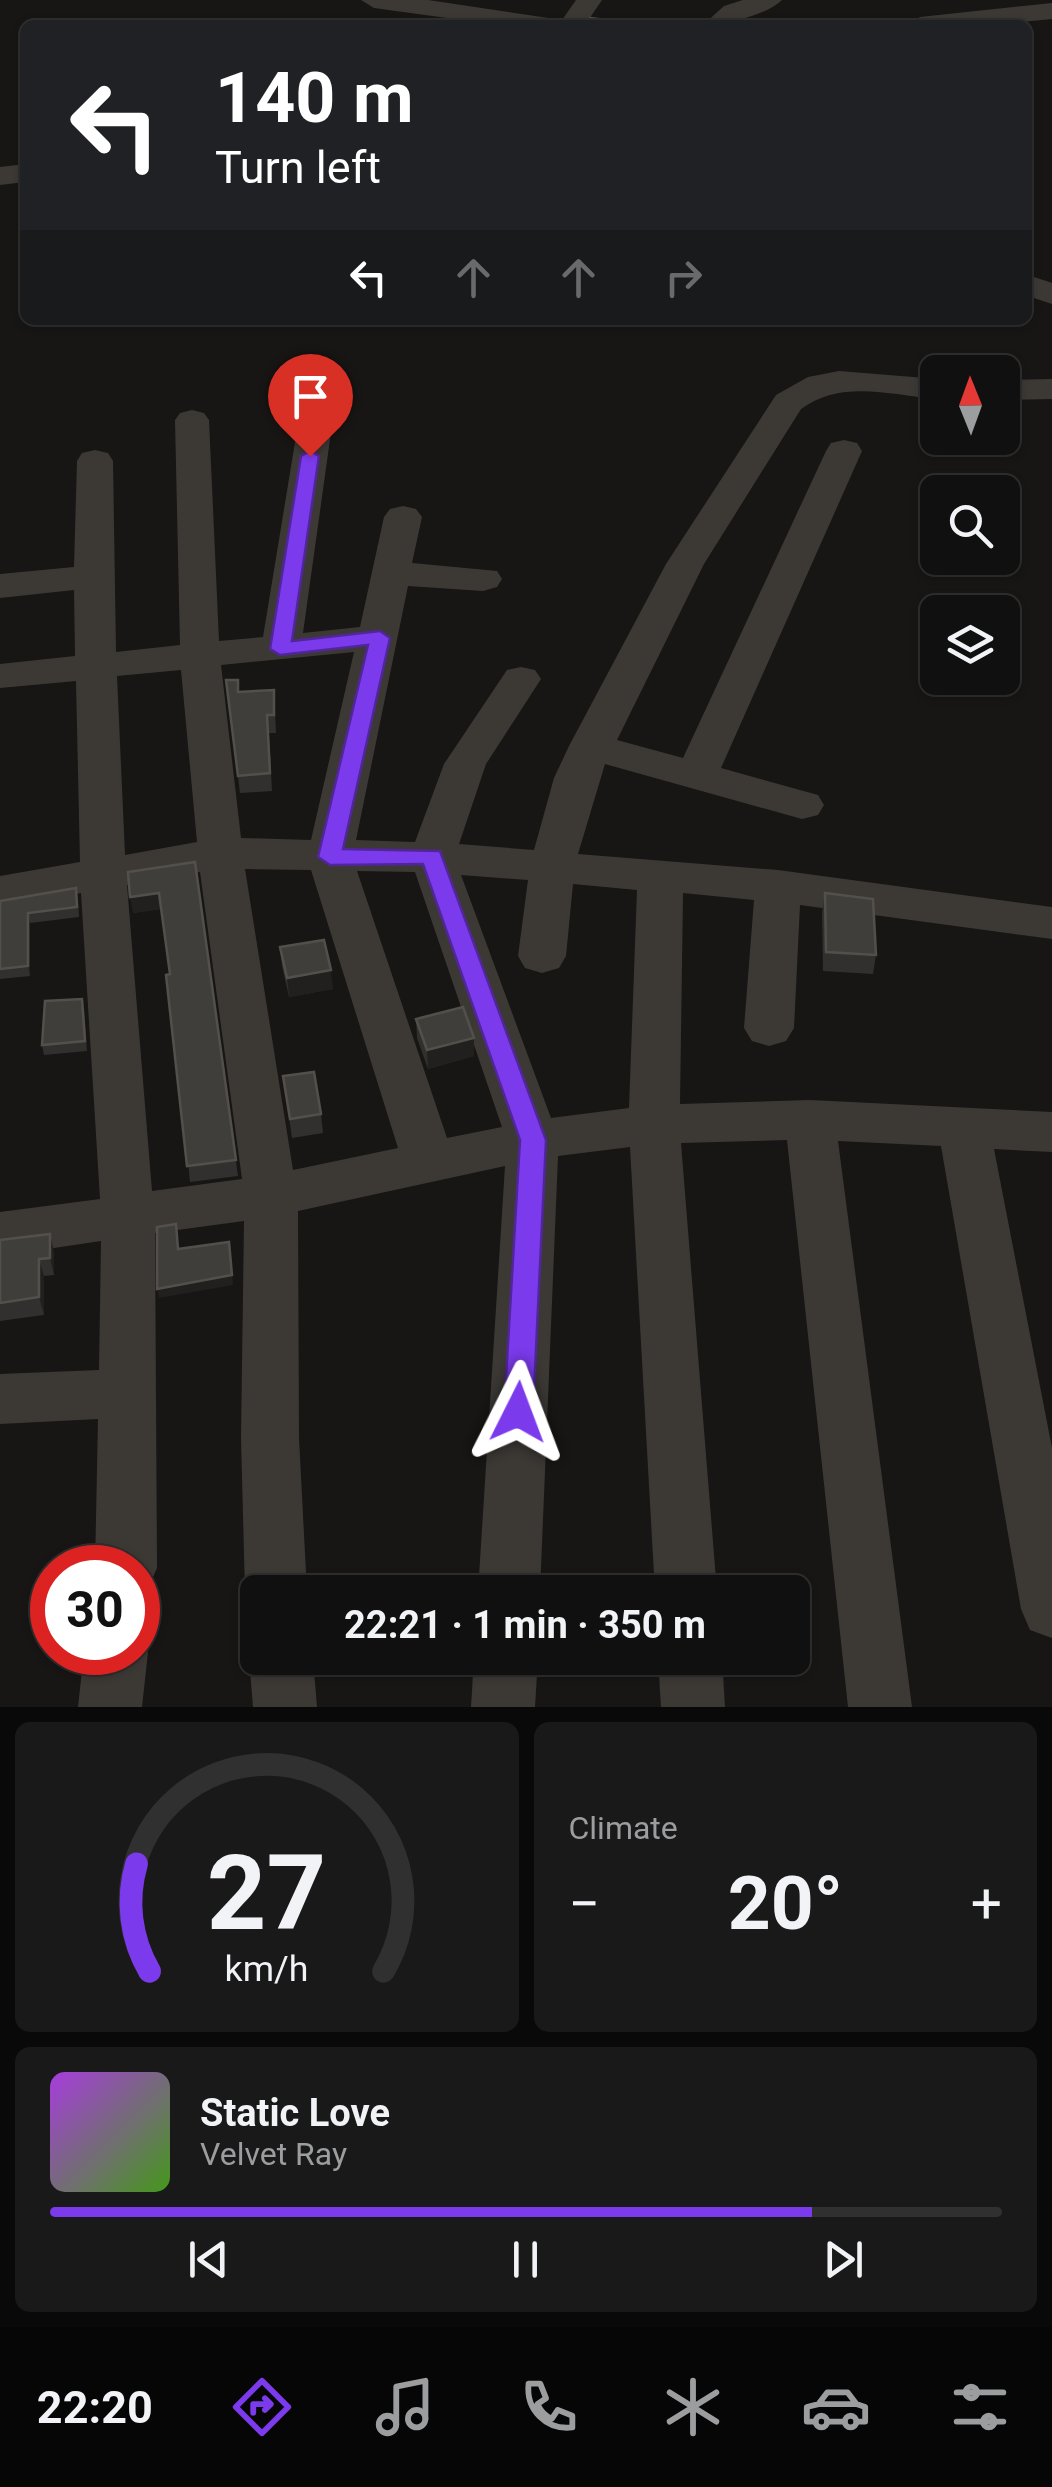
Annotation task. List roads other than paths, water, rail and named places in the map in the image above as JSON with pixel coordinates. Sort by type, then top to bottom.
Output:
[{"type":"street","points":[[374,0],[476,7],[531,20]]},
{"type":"street","points":[[723,12],[768,0]]},
{"type":"street","points":[[997,0],[1040,16]]},
{"type":"street","points":[[526,6],[581,13]]},
{"type":"street","points":[[982,20],[1040,16]]},
{"type":"street","points":[[542,956],[552,868],[576,778],[590,746],[686,564],[788,402],[801,390],[827,383],[858,381],[920,387]]},
{"type":"street","points":[[1020,390],[1052,389]]},
{"type":"street","points":[[280,649],[316,418]]},
{"type":"street","points":[[192,420],[200,658],[220,853],[271,1196],[270,1438],[275,1575]]},
{"type":"street","points":[[697,774],[844,451]]},
{"type":"street","points":[[95,461],[93,576],[104,875],[128,1219],[126,1545]]},
{"type":"street","points":[[403,518],[330,857],[428,1160]]},
{"type":"street","points":[[392,573],[484,578]]},
{"type":"street","points":[[0,586],[93,576]]},
{"type":"street","points":[[0,676],[380,638]]},
{"type":"street","points":[[510,1575],[533,1140],[432,857],[465,764],[521,680]]},
{"type":"street","points":[[590,746],[802,804]]},
{"type":"street","points":[[0,892],[220,853],[432,857],[778,886],[1052,923]]},
{"type":"street","points":[[660,878],[654,1124],[685,1575]]},
{"type":"street","points":[[769,1028],[778,886]]},
{"type":"street","points":[[0,1234],[271,1196],[533,1140],[654,1124],[810,1120],[1052,1132]]},
{"type":"street","points":[[810,1120],[880,1707]]},
{"type":"street","points":[[964,1128],[1052,1610]]},
{"type":"street","points":[[0,1400],[128,1393]]},
{"type":"street","points":[[110,1707],[113,1675]]},
{"type":"street","points":[[282,1675],[285,1707]]},
{"type":"street","points":[[504,1707],[505,1675]]},
{"type":"street","points":[[691,1675],[694,1707]]}]
